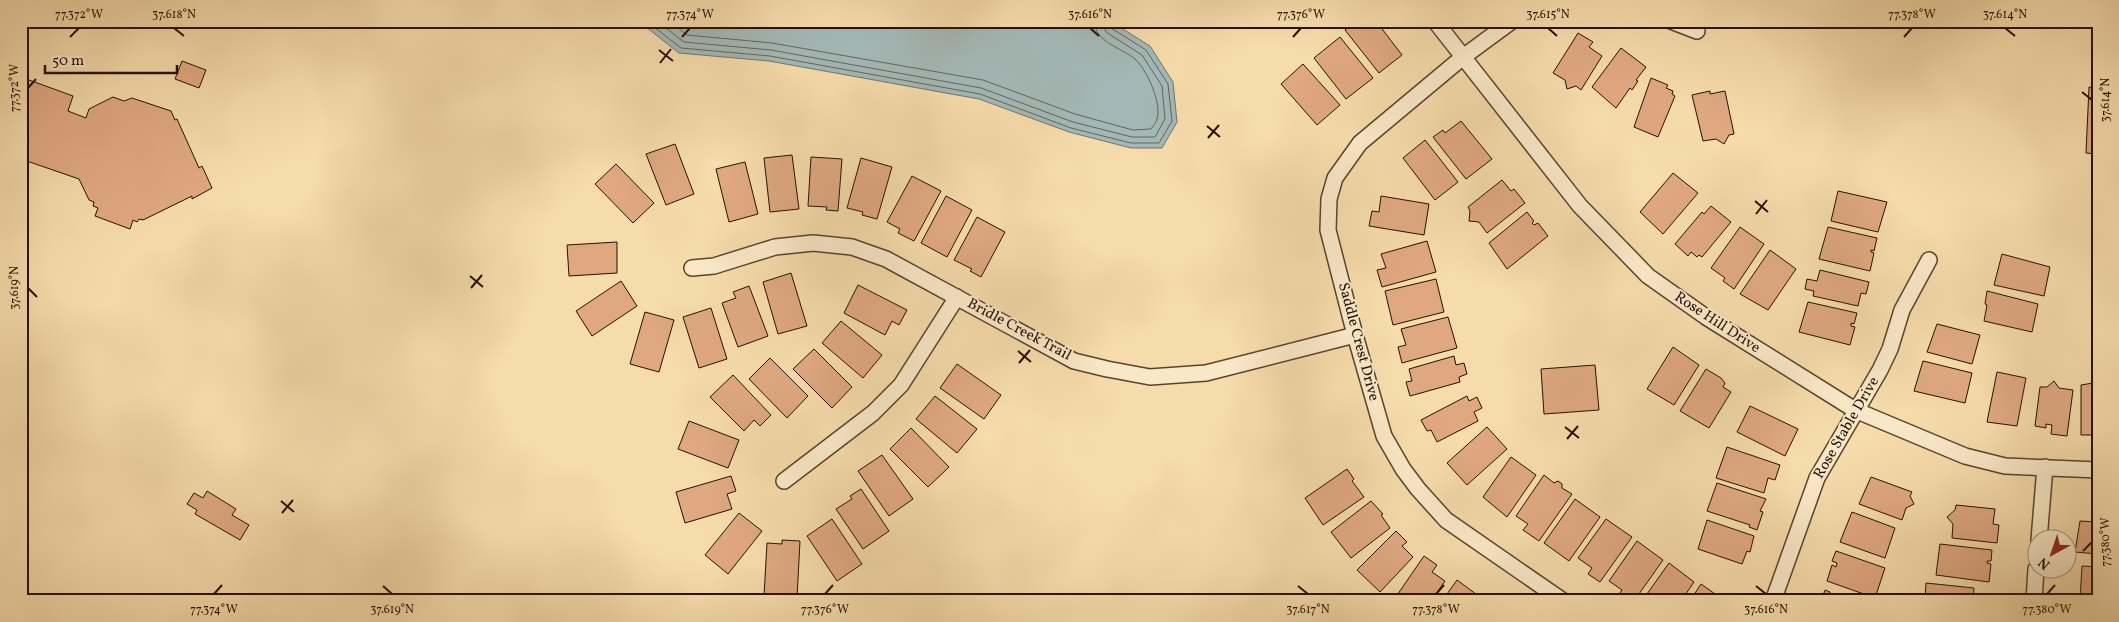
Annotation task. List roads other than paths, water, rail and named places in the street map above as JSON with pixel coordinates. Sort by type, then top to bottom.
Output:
[{"type":"street","name":"Rose Hill Drive","points":[[1434,21],[1580,206],[1648,276],[1706,317],[1855,410],[1965,456],[2005,466],[2098,470]]},
{"type":"street","name":"Saddle Crest Drive","points":[[1512,21],[1463,58],[1360,143],[1336,178],[1329,199],[1328,230],[1384,436],[1403,469],[1446,520],[1563,601]]},
{"type":"street","points":[[1671,21],[1697,31]]},
{"type":"street","name":"Bridle Creek Trail","points":[[692,268],[714,266],[775,247],[813,243],[852,247],[886,259],[1074,360],[1107,369],[1150,377],[1206,373],[1355,335]]},
{"type":"street","name":"Rose Stable Drive","points":[[1773,601],[1817,478],[1880,370],[1890,348],[1902,310],[1929,260]]},
{"type":"street","points":[[784,482],[873,413],[901,385],[957,297]]},
{"type":"street","points":[[2040,530],[2045,468]]},
{"type":"street","points":[[2034,601],[2035,580]]},
{"type":"water","points":[[595,21],[1110,21],[1150,46],[1173,82],[1177,122],[1162,148],[1131,148],[1069,132],[979,99],[769,61],[679,53],[646,27]]}]
